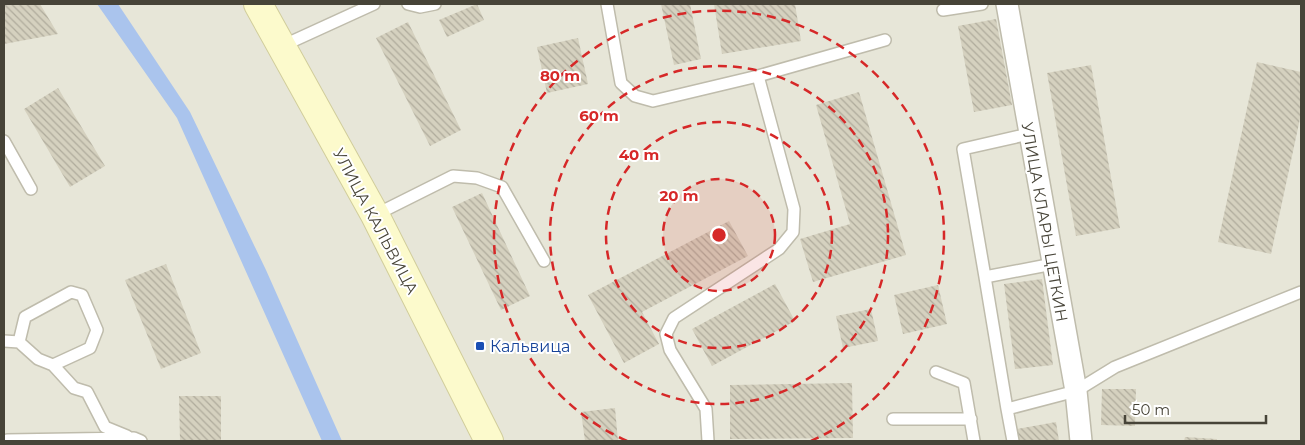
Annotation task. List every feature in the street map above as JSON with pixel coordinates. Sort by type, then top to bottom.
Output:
[{"type":"street","name":"УЛИЦА КАЛЬВИЦА","points":[[258,4],[375,215],[489,441]]},
{"type":"street","name":"УЛИЦА КЛАРЫ ЦЕТКИН","points":[[1007,4],[1076,391],[1081,441]]},
{"type":"lane","points":[[282,46],[374,4]]},
{"type":"lane","points":[[408,4],[420,7],[435,4]]},
{"type":"lane","points":[[607,4],[621,83],[635,96],[653,101],[758,76],[885,40]]},
{"type":"lane","points":[[943,10],[982,4]]},
{"type":"lane","points":[[708,441],[706,410],[670,350],[666,334],[674,318],[779,249],[793,232],[794,209],[758,76]]},
{"type":"lane","points":[[1013,441],[964,149],[1029,134]]},
{"type":"lane","points":[[4,141],[31,189]]},
{"type":"lane","points":[[375,215],[453,176],[478,178],[502,187],[544,261]]},
{"type":"lane","points":[[985,277],[1053,264]]},
{"type":"lane","points":[[19,342],[25,317],[71,292],[82,295],[97,330],[90,348],[53,365]]},
{"type":"lane","points":[[1007,409],[1076,391],[1115,367],[1301,292]]},
{"type":"lane","points":[[4,341],[19,342],[38,359],[53,365],[74,388],[87,392],[105,427],[138,440]]},
{"type":"lane","points":[[936,372],[964,383],[974,441]]},
{"type":"lane","points":[[893,419],[970,418]]},
{"type":"lane","points":[[6,440],[138,440]]},
{"type":"shaded area","points":[[4,4],[1301,4],[1301,441],[4,441]]},
{"type":"water","points":[[97,4],[118,4],[190,112],[266,270],[342,441],[322,441],[177,118]]},
{"type":"building","points":[[4,4],[40,4],[58,34],[4,44]]},
{"type":"building","points":[[477,4],[484,20],[447,37],[439,20]]},
{"type":"building","points":[[661,4],[690,4],[701,59],[674,65]]},
{"type":"building","points":[[714,4],[795,4],[801,41],[722,54]]},
{"type":"building","points":[[996,19],[1012,105],[974,112],[958,26]]},
{"type":"building","points":[[408,22],[461,130],[430,146],[376,38]]},
{"type":"building","points":[[578,38],[588,84],[547,93],[537,47]]},
{"type":"building","points":[[1257,62],[1301,72],[1301,114],[1271,254],[1218,242]]},
{"type":"building","points":[[1091,65],[1120,228],[1076,236],[1047,73]]},
{"type":"building","points":[[58,88],[105,166],[70,187],[24,109]]},
{"type":"building","points":[[859,92],[906,255],[813,282],[800,239],[850,224],[816,105]]},
{"type":"building","points":[[482,193],[530,296],[501,310],[452,207]]},
{"type":"building","points":[[729,221],[748,256],[642,312],[659,344],[624,363],[588,295]]},
{"type":"building","points":[[166,264],[201,353],[161,369],[125,280]]},
{"type":"building","points":[[1042,279],[1053,365],[1015,369],[1004,284]]},
{"type":"building","points":[[775,284],[795,321],[712,366],[692,329]]},
{"type":"building","points":[[938,285],[947,324],[903,334],[894,295]]},
{"type":"building","points":[[871,309],[878,341],[843,348],[836,316]]},
{"type":"building","points":[[852,383],[853,438],[730,439],[730,385]]},
{"type":"building","points":[[1102,389],[1136,389],[1135,426],[1101,425]]},
{"type":"building","points":[[179,396],[221,396],[221,441],[180,441]]},
{"type":"building","points":[[615,408],[618,441],[585,441],[581,412]]},
{"type":"building","points":[[1056,422],[1059,441],[1019,441],[1017,429]]},
{"type":"building","points":[[1185,437],[1217,439],[1217,441],[1184,441]]},
{"type":"place","name":"Кальвица","points":[[480,346]]}]
